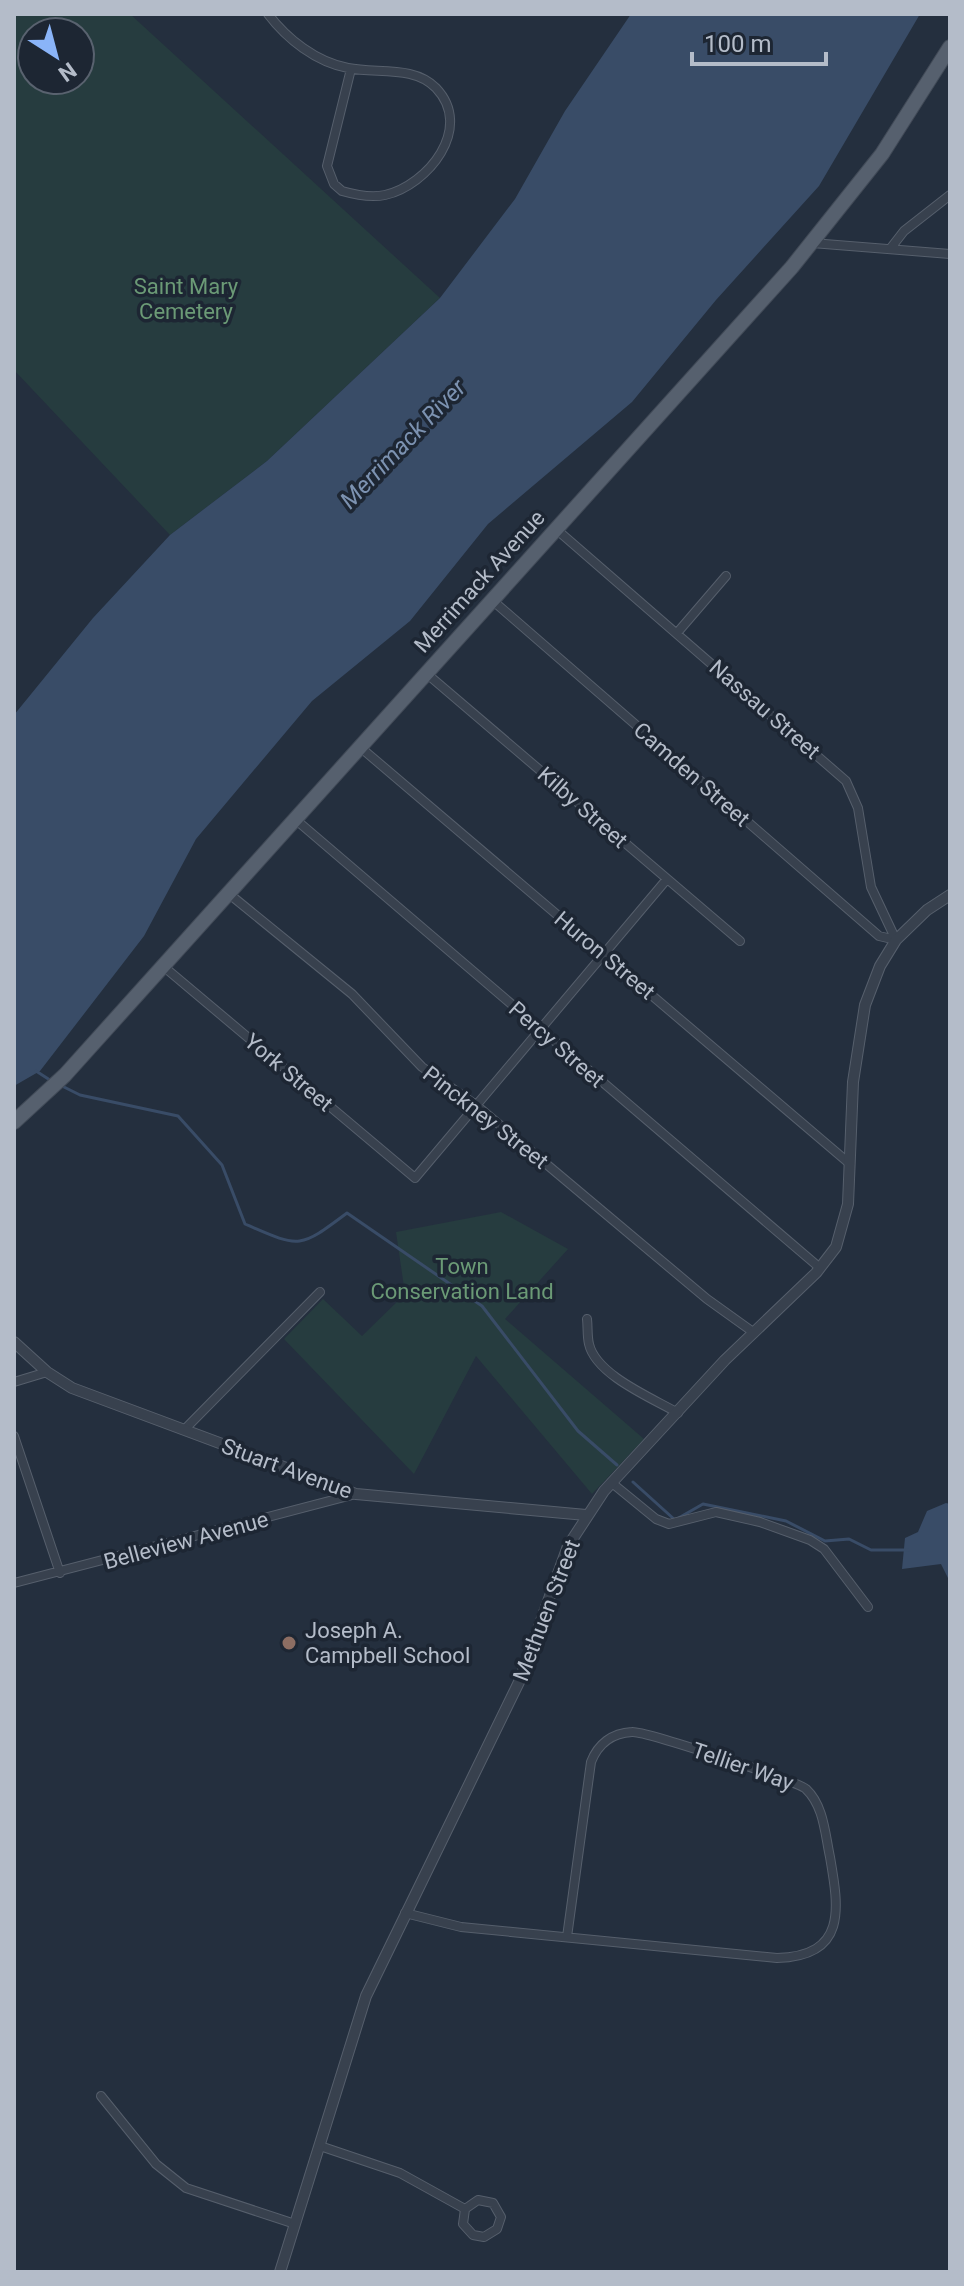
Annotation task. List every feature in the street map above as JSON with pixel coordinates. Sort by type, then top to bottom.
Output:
[{"type":"main road","name":"Merrimack Avenue","points":[[14,1122],[65,1075],[812,243],[882,154],[950,47]]},
{"type":"street","points":[[268,14],[298,44],[326,61],[351,69],[416,75],[436,88],[450,113],[450,132],[442,152],[412,182],[384,195],[342,191],[329,176],[329,156],[351,69]]},
{"type":"street","points":[[890,249],[904,231],[950,195]]},
{"type":"street","points":[[812,243],[950,254]]},
{"type":"street","name":"Nassau Street","points":[[556,529],[804,742],[852,790],[871,887],[896,940]]},
{"type":"street","points":[[677,633],[726,576]]},
{"type":"street","name":"Camden Street","points":[[492,600],[879,936],[896,940]]},
{"type":"street","name":"Kilby Street","points":[[426,673],[740,941]]},
{"type":"street","name":"Huron Street","points":[[360,747],[850,1164]]},
{"type":"street","name":"Percy Street","points":[[295,819],[820,1268]]},
{"type":"street","points":[[476,1105],[667,879]]},
{"type":"street","name":"Pinckney Street","points":[[228,893],[352,994],[422,1067],[476,1105],[707,1299],[753,1332]]},
{"type":"street","name":"Methuen Street","points":[[280,2272],[366,1996],[519,1682],[559,1564],[586,1515],[612,1483],[753,1332],[820,1268],[836,1247],[845,1220],[853,1082],[861,1021],[874,980],[896,940],[927,910],[950,895]]},
{"type":"street","name":"York Street","points":[[163,966],[415,1178],[476,1105]]},
{"type":"street","points":[[184,1430],[320,1292]]},
{"type":"street","points":[[587,1319],[590,1348],[609,1371],[629,1387],[678,1413]]},
{"type":"street","name":"Stuart Avenue","points":[[14,1342],[47,1372],[72,1388],[356,1494],[586,1515]]},
{"type":"street","points":[[14,1382],[47,1372]]},
{"type":"street","points":[[14,1436],[60,1573]]},
{"type":"street","points":[[612,1483],[656,1519],[669,1524],[716,1512],[760,1522],[810,1540],[824,1549],[868,1607]]},
{"type":"street","name":"Belleview Avenue","points":[[14,1583],[356,1494]]},
{"type":"street","name":"Tellier Way","points":[[405,1913],[442,1925],[777,1958],[810,1952],[835,1927],[838,1907],[823,1823],[816,1802],[797,1782],[656,1735],[630,1732],[612,1737],[598,1747],[591,1762],[567,1937]]},
{"type":"street","points":[[101,2096],[156,2164],[186,2188],[295,2224]]},
{"type":"street","points":[[320,2146],[400,2173],[465,2209]]},
{"type":"street","points":[[478,2200],[493,2203],[501,2217],[497,2229],[488,2236],[473,2235],[463,2224],[465,2209],[478,2200]]},
{"type":"green space","name":"Saint Mary Cemetery","points":[[14,14],[130,14],[440,298],[267,461],[170,535],[14,370]]},
{"type":"green space","name":"Town Conservation Land","points":[[501,1212],[568,1249],[505,1319],[644,1439],[592,1494],[476,1356],[414,1474],[284,1339],[323,1299],[362,1336],[405,1294],[396,1232]]},
{"type":"water","name":"Merrimack River","points":[[631,14],[920,14],[819,186],[716,300],[632,402],[488,524],[410,621],[312,701],[196,839],[144,936],[40,1071],[14,1086],[14,715],[93,618],[170,535],[267,461],[440,298],[515,199],[565,111]]},
{"type":"water","points":[[950,1504],[950,1582],[941,1564],[902,1569],[905,1538],[918,1532],[927,1511]]},
{"type":"waterway","points":[[36,1071],[53,1082]]},
{"type":"waterway","points":[[60,1085],[80,1095],[178,1116],[222,1165],[245,1224],[289,1241],[299,1241],[319,1233],[347,1213],[482,1306],[578,1431],[617,1465]]},
{"type":"waterway","points":[[633,1482],[675,1520],[703,1504],[786,1521],[825,1541],[849,1539],[871,1550],[908,1550]]},
{"type":"place","name":"Joseph A. Campbell School","points":[[289,1643]]}]
